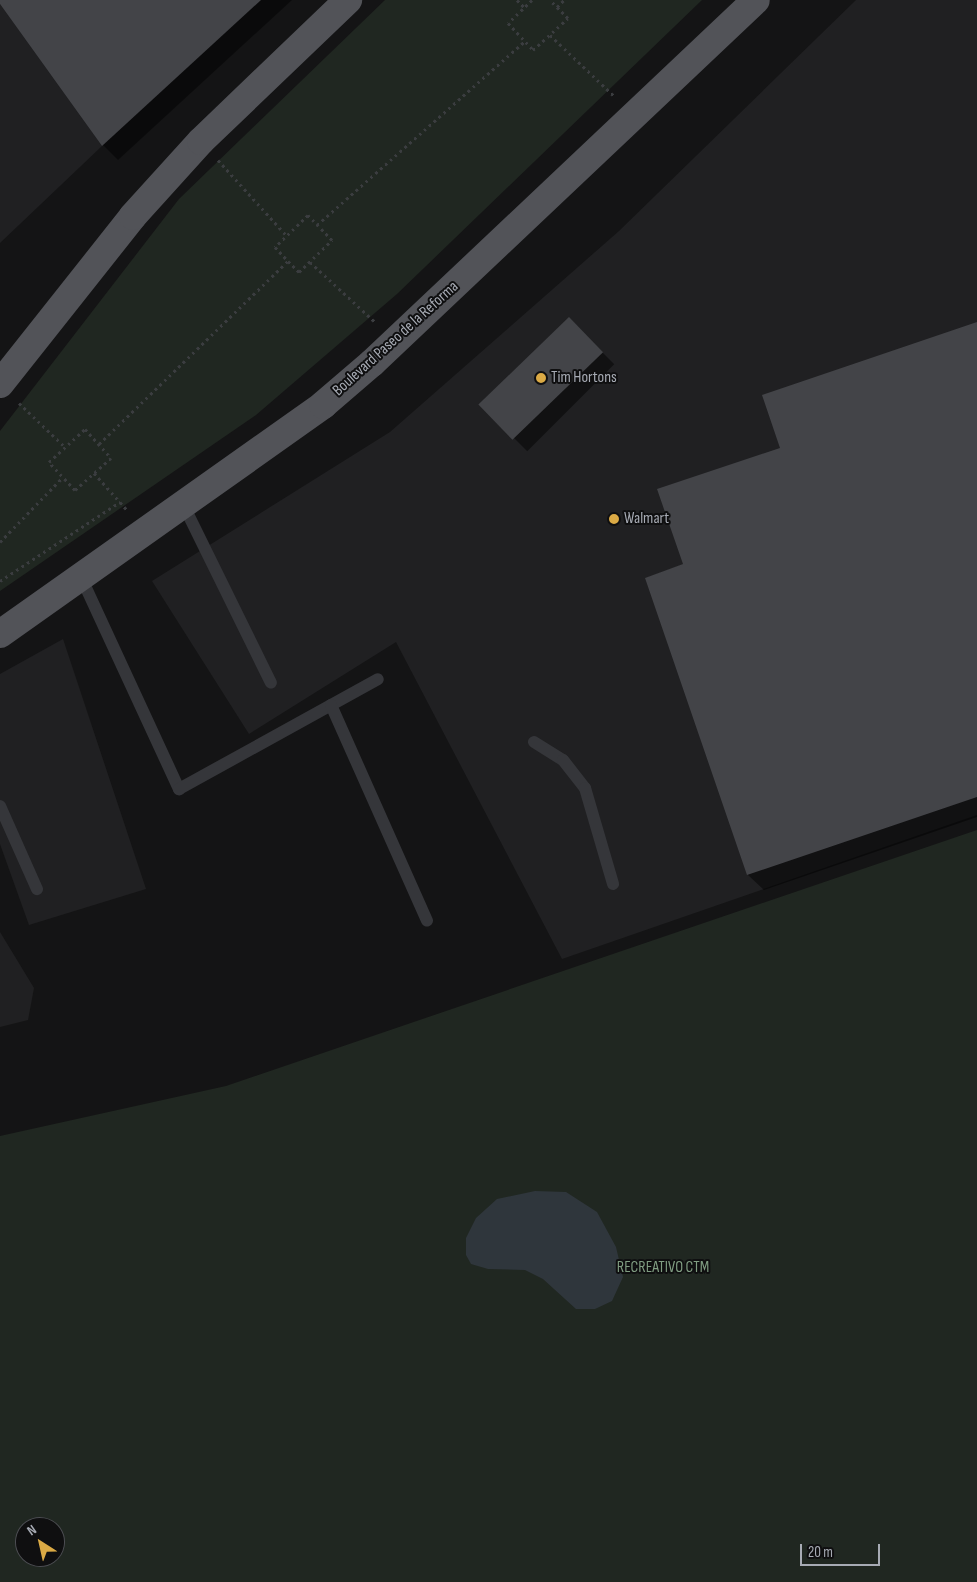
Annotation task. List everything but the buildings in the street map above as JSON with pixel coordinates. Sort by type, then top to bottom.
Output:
[{"type":"main road","points":[[7,391],[133,216],[201,141],[348,0]]},
{"type":"main road","name":"Boulevard Paseo de la Reforma","points":[[0,634],[323,405],[397,340],[636,116],[756,0]]},
{"type":"lane","points":[[183,504],[272,683]]},
{"type":"lane","points":[[81,577],[180,789],[378,680]]},
{"type":"lane","points":[[331,705],[426,921]]},
{"type":"lane","points":[[534,742],[563,760],[584,788],[613,884]]},
{"type":"lane","points":[[0,806],[37,889]]},
{"type":"path","points":[[517,0],[524,7]]},
{"type":"path","points":[[532,0],[508,23],[533,50],[568,18],[550,0]]},
{"type":"path","points":[[557,7],[564,0]]},
{"type":"path","points":[[550,35],[636,116]]},
{"type":"path","points":[[317,225],[525,41]]},
{"type":"path","points":[[201,141],[287,236]]},
{"type":"path","points":[[308,215],[317,225],[332,240],[299,272],[275,247],[308,215]]},
{"type":"path","points":[[99,444],[288,261]]},
{"type":"path","points":[[310,261],[397,340]]},
{"type":"path","points":[[7,391],[65,447]]},
{"type":"path","points":[[85,429],[99,444],[111,458],[75,490],[49,462],[85,429]]},
{"type":"path","points":[[94,474],[146,530]]},
{"type":"path","points":[[0,542],[63,477]]},
{"type":"path","points":[[0,581],[120,502]]},
{"type":"shaded area","name":"Walmart","points":[[856,0],[977,0],[977,815],[562,959],[396,642],[249,734],[152,581],[390,432],[619,231]]},
{"type":"shaded area","points":[[0,4],[102,146],[0,243]]},
{"type":"shaded area","points":[[63,639],[146,889],[29,925],[0,844],[0,674]]},
{"type":"shaded area","points":[[0,932],[34,988],[28,1020],[0,1027]]},
{"type":"shaded area","points":[[535,1191],[566,1192],[597,1212],[616,1247],[623,1277],[612,1301],[595,1309],[576,1309],[543,1279],[525,1270],[488,1269],[471,1264],[466,1255],[466,1238],[476,1218],[497,1199]]},
{"type":"green space","points":[[385,0],[702,0],[397,294],[256,415],[0,591],[0,431],[179,199]]},
{"type":"green space","name":"RECREATIVO CTM","points":[[977,830],[977,1582],[0,1582],[0,1136],[226,1086]]},
{"type":"place","name":"Tim Hortons","points":[[541,378]]},
{"type":"place","name":"Walmart","points":[[614,519]]}]
